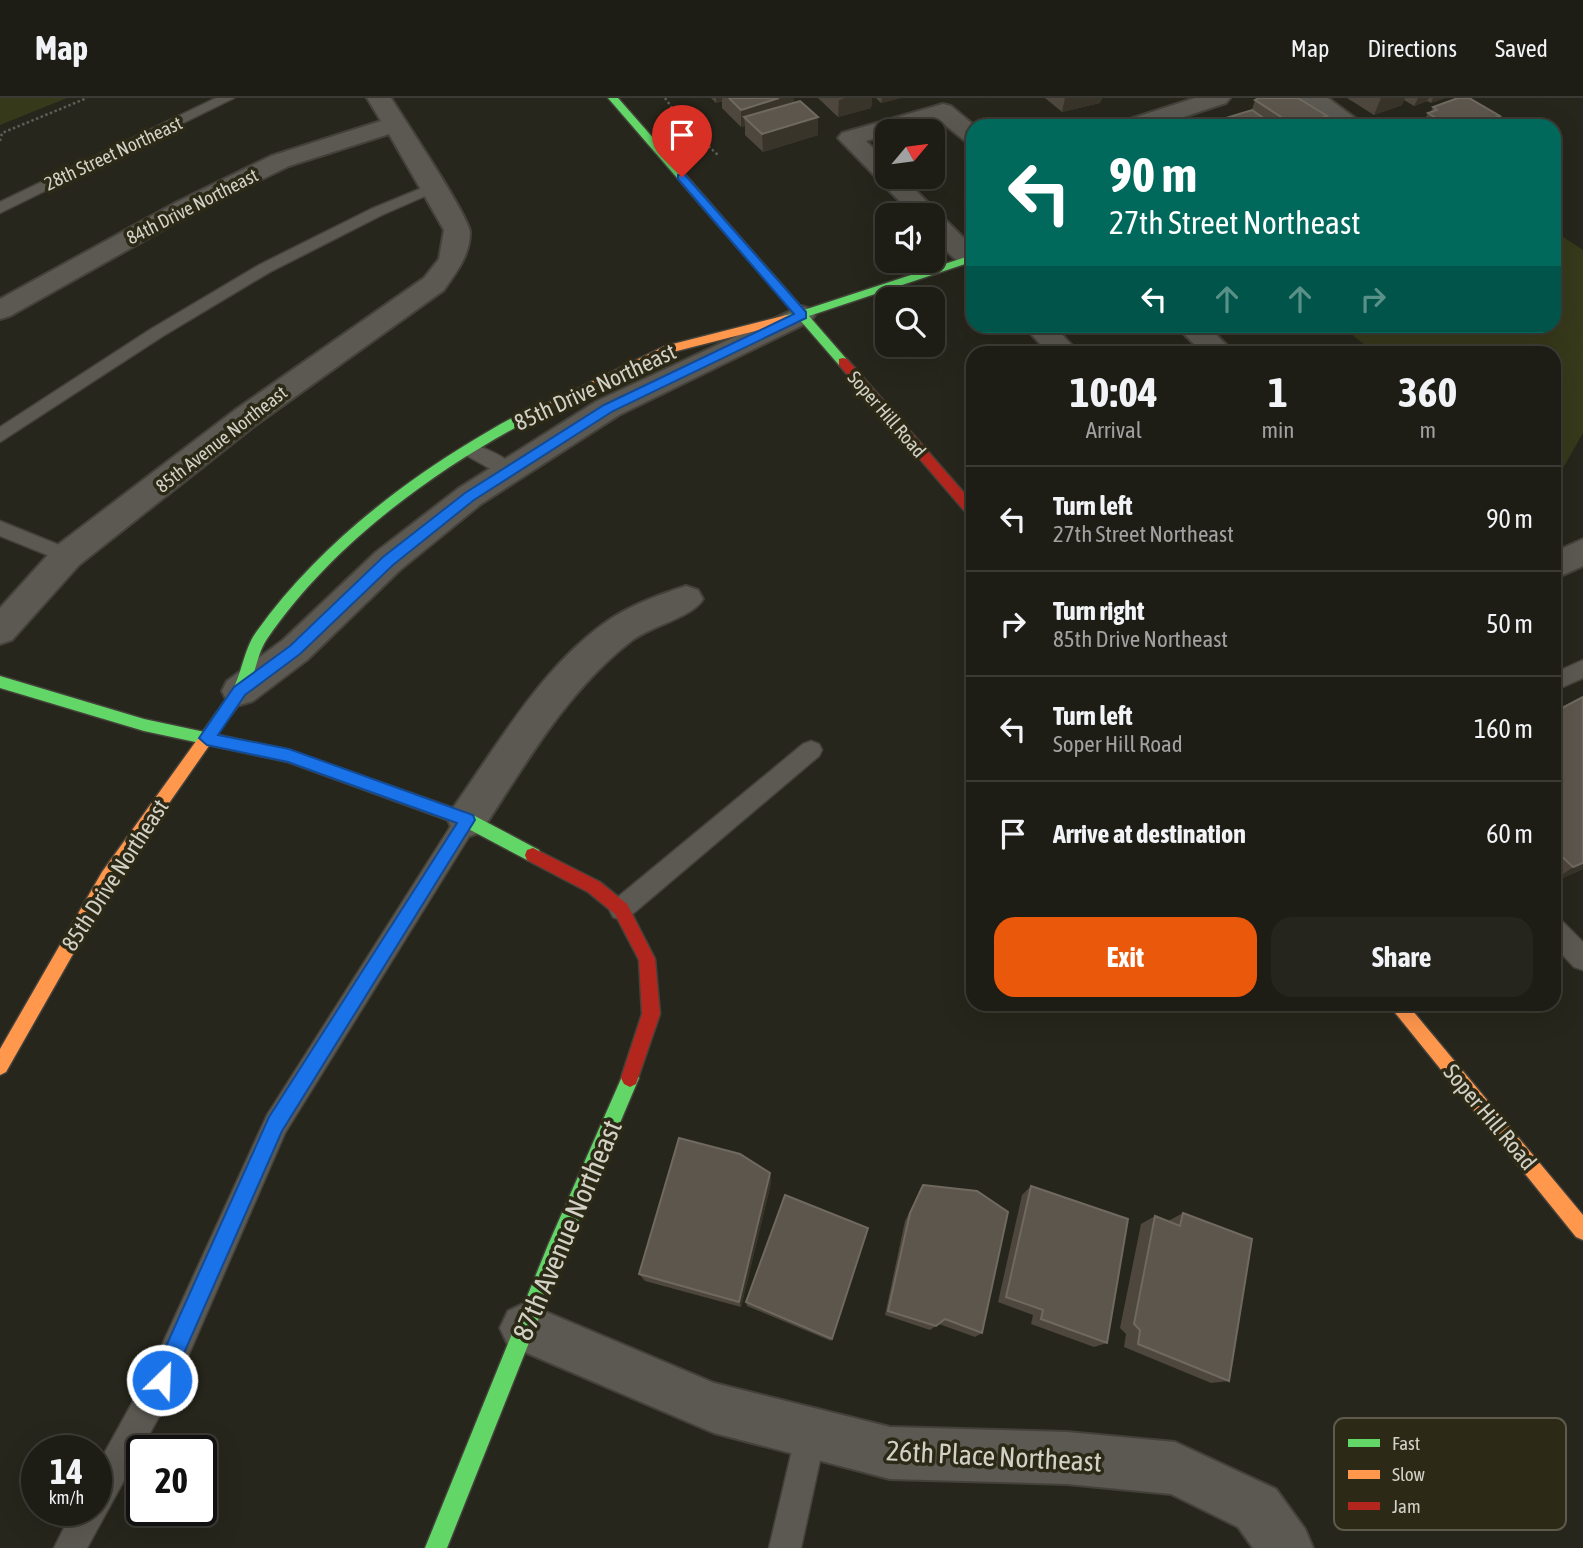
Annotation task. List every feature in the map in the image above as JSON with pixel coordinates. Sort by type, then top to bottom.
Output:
[{"type":"street","points":[[379,98],[434,187]]},
{"type":"street","name":"Soper Hill Road","points":[[613,98],[966,504]]},
{"type":"street","points":[[1154,119],[1218,98]]},
{"type":"street","points":[[1312,98],[1344,119]]},
{"type":"street","points":[[915,119],[943,111],[966,130]]},
{"type":"street","name":"84th Drive Northeast","points":[[0,310],[184,208],[280,161],[395,124]]},
{"type":"street","points":[[875,131],[849,138],[875,163]]},
{"type":"street","name":"85th Avenue Northeast","points":[[0,631],[67,556],[246,417],[434,284],[452,259],[457,230],[434,187]]},
{"type":"street","points":[[901,189],[914,203]]},
{"type":"street","points":[[945,234],[966,254]]},
{"type":"street","points":[[802,315],[966,262]]},
{"type":"street","name":"85th Drive Northeast","points":[[0,1066],[108,877],[240,691],[260,637],[314,573],[380,514],[470,450],[523,418],[669,349],[802,315]]},
{"type":"street","name":"85th Drive Northeast","points":[[240,691],[295,650],[388,561],[470,496],[608,408],[802,315]]},
{"type":"street","points":[[1045,333],[1058,346]]},
{"type":"street","points":[[1198,333],[1214,346]]},
{"type":"street","points":[[1561,563],[1583,551]]},
{"type":"street","points":[[467,820],[539,716],[576,669],[620,630],[685,598]]},
{"type":"street","points":[[0,682],[144,725],[289,756],[467,820],[594,887],[621,909]]},
{"type":"street","name":"87th Avenue Northeast","points":[[436,1548],[635,1066],[651,1014],[647,958],[621,909]]},
{"type":"street","name":"Soper Hill Road","points":[[1402,1011],[1583,1230]]},
{"type":"street","name":"26th Place Northeast","points":[[525,1328],[714,1408],[890,1453],[1067,1458],[1175,1468],[1257,1508],[1286,1548]]},
{"type":"lane","name":"28th Street Northeast","points":[[0,208],[227,98]]},
{"type":"lane","points":[[0,436],[206,300],[377,211],[434,187]]},
{"type":"lane","points":[[470,450],[509,471]]},
{"type":"lane","points":[[0,528],[67,556]]},
{"type":"lane","points":[[1561,679],[1583,668]]},
{"type":"lane","points":[[621,909],[811,750]]},
{"type":"lane","points":[[112,1470],[162,1380],[276,1124],[467,820]]},
{"type":"lane","points":[[1561,937],[1583,959]]},
{"type":"lane","points":[[785,1548],[811,1433]]},
{"type":"lane","points":[[70,1548],[82,1526]]},
{"type":"path","points":[[0,141],[2,133],[87,98]]},
{"type":"path","points":[[664,98],[682,122],[718,155]]},
{"type":"green space","points":[[0,98],[67,98],[0,125]]},
{"type":"green space","points":[[1561,236],[1583,250],[1583,433],[1561,472],[1561,346],[1366,346],[1350,333],[1561,333]]},
{"type":"building","points":[[729,98],[779,98],[741,110]]},
{"type":"building","points":[[1298,98],[1327,116],[1319,119],[1284,119],[1255,100]]},
{"type":"building","points":[[1458,98],[1469,98],[1500,116],[1492,119],[1438,119],[1428,113],[1437,110],[1433,107]]},
{"type":"building","points":[[800,101],[818,117],[762,134],[744,117]]},
{"type":"building","points":[[1252,110],[1265,119],[1223,119]]},
{"type":"building","points":[[1583,697],[1583,863],[1573,867],[1561,856],[1561,708]]},
{"type":"building","points":[[679,1138],[740,1154],[770,1173],[739,1302],[639,1274]]},
{"type":"building","points":[[923,1185],[977,1191],[1008,1212],[982,1333],[945,1319],[936,1326],[888,1311],[910,1213]]},
{"type":"building","points":[[1031,1186],[1128,1219],[1107,1343],[1041,1319],[1043,1310],[1006,1297]]},
{"type":"building","points":[[785,1195],[868,1228],[832,1339],[746,1302]]},
{"type":"building","points":[[1183,1213],[1252,1239],[1229,1381],[1138,1344],[1140,1330],[1134,1324],[1155,1216],[1180,1226]]},
{"type":"traffic: fast","points":[[613,98],[843,362]]},
{"type":"traffic: fast","points":[[787,319],[966,260]]},
{"type":"traffic: fast","points":[[222,716],[241,689],[255,647],[262,635],[317,570],[422,480],[497,432],[533,413]]},
{"type":"traffic: fast","points":[[0,682],[144,725],[289,756],[467,820],[533,855]]},
{"type":"traffic: fast","points":[[436,1548],[555,1252],[630,1078]]},
{"type":"traffic: slow","points":[[533,413],[669,349],[787,319]]},
{"type":"traffic: slow","points":[[0,1066],[108,877],[222,716]]},
{"type":"traffic: slow","points":[[1402,1011],[1583,1230]]},
{"type":"traffic: jam","points":[[843,362],[966,504]]},
{"type":"traffic: jam","points":[[533,855],[594,887],[621,909],[647,959],[651,1014],[630,1078]]},
{"type":"route","points":[[162,1380],[276,1124],[467,820],[289,756],[207,738],[240,691],[295,650],[388,561],[470,496],[608,408],[802,315],[682,177]]}]
